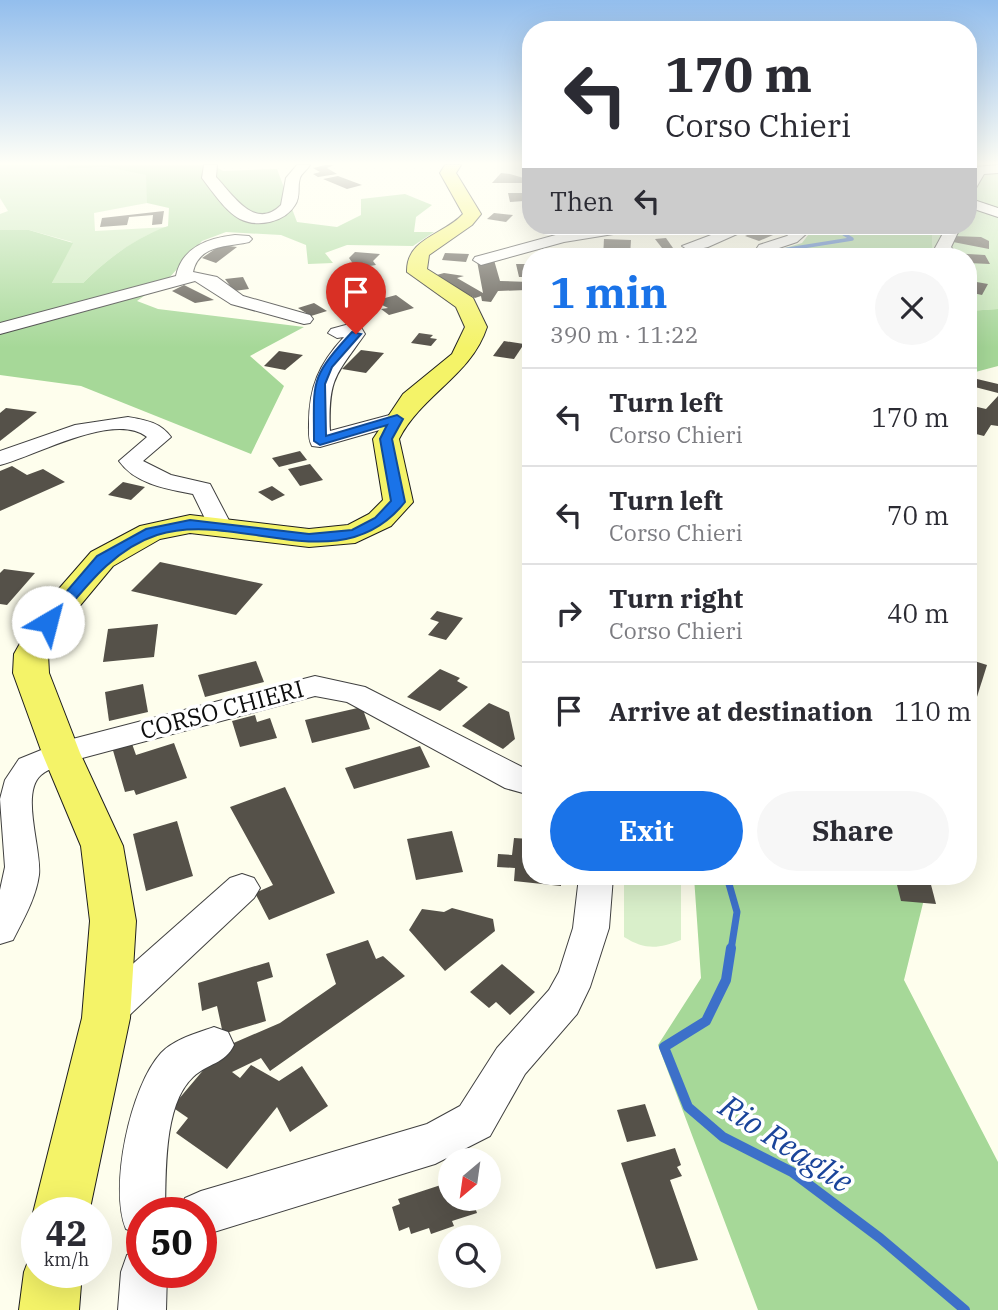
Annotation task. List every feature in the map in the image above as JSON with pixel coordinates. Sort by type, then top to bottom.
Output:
[{"type":"main road","points":[[65,1197],[106,1012],[113,921],[102,846],[61,753],[31,673],[32,654],[48,622],[102,559],[127,544],[170,526],[190,524],[222,530],[309,538],[355,534],[380,520],[398,502],[386,439],[415,396],[452,368],[470,350],[476,327],[465,303],[428,280],[417,272],[415,267],[422,250],[462,226]]},
{"type":"main road","points":[[49,1310],[51,1288]]},
{"type":"street","points":[[526,248],[582,235]]},
{"type":"street","points":[[690,246],[722,235]]},
{"type":"street","points":[[764,248],[797,235]]},
{"type":"street","points":[[184,277],[188,262],[204,247],[220,241],[244,239]]},
{"type":"street","points":[[481,260],[522,249]]},
{"type":"street","points":[[0,329],[184,277],[203,278],[237,300],[304,319]]},
{"type":"street","points":[[242,292],[269,304],[264,309]]},
{"type":"street","points":[[337,333],[353,328],[356,334],[327,366],[319,384],[320,441],[397,419]]},
{"type":"street","points":[[0,458],[107,423],[139,426],[160,437],[130,461],[136,469],[157,478],[202,489],[222,530]]},
{"type":"street","name":"CORSO CHIERI","points":[[0,929],[14,900],[23,869],[17,820],[19,784],[28,768],[61,753],[315,686],[355,694],[522,781]]},
{"type":"street","points":[[217,1208],[435,1143],[475,1122],[511,1061],[563,1002],[578,975],[591,929],[595,885]]},
{"type":"street","points":[[106,1012],[242,888]]},
{"type":"street","points":[[144,1197],[152,1116],[162,1086],[186,1058],[214,1045]]},
{"type":"street","points":[[142,1310],[143,1288]]},
{"type":"green space","points":[[0,226],[95,226],[95,231],[168,227],[122,250],[83,283],[52,283],[72,242],[29,230],[0,230]]},
{"type":"green space","points":[[168,226],[415,226],[414,232],[434,232],[413,246],[347,245],[325,253],[333,263],[308,264],[306,245],[281,235],[226,232],[202,241],[170,277],[137,301],[158,309],[304,327],[250,356],[284,386],[251,454],[81,386],[0,375],[0,230],[29,230],[73,243],[52,283],[83,283],[102,265],[144,236]]},
{"type":"green space","points":[[977,226],[998,226],[998,309],[977,310],[977,248],[933,248],[932,235],[977,235]]},
{"type":"green space","points":[[808,235],[932,235],[933,248],[785,248],[802,243]]},
{"type":"green space","points":[[998,309],[998,366],[977,372],[977,310]]},
{"type":"green space","points":[[624,885],[681,885],[681,940],[652,947],[624,937]]},
{"type":"green space","points":[[695,885],[927,887],[904,980],[998,1162],[998,1310],[758,1310],[658,1045],[701,978]]},
{"type":"building","points":[[747,235],[773,235],[759,241],[745,236]]},
{"type":"building","points":[[953,236],[981,237],[989,241],[989,249],[953,242]]},
{"type":"building","points":[[666,238],[673,248],[662,248],[655,239]]},
{"type":"building","points":[[604,239],[631,240],[631,248],[604,248]]},
{"type":"building","points":[[221,245],[237,247],[216,263],[202,258]]},
{"type":"building","points":[[355,252],[380,254],[373,261],[376,265],[356,268],[349,258]]},
{"type":"building","points":[[445,253],[469,254],[466,262],[442,260]]},
{"type":"building","points":[[977,255],[985,255],[990,264],[977,263]]},
{"type":"building","points":[[494,260],[500,281],[522,282],[522,290],[498,291],[491,302],[482,301],[481,296],[475,298],[433,276],[444,273],[464,276],[457,278],[483,293],[477,261]]},
{"type":"building","points":[[516,264],[522,264],[522,277],[519,277]]},
{"type":"building","points":[[243,277],[249,289],[234,291],[225,279]]},
{"type":"building","points":[[977,282],[988,284],[982,295],[977,294]]},
{"type":"building","points":[[184,285],[214,300],[195,303],[172,291]]},
{"type":"building","points":[[396,295],[414,308],[389,315],[381,309],[388,308],[374,301]]},
{"type":"building","points":[[314,303],[327,311],[311,316],[298,308]]},
{"type":"building","points":[[419,333],[433,335],[430,338],[437,339],[431,346],[411,343]]},
{"type":"building","points":[[504,341],[522,344],[514,359],[493,356]]},
{"type":"building","points":[[361,350],[384,353],[366,373],[342,369]]},
{"type":"building","points":[[279,351],[303,355],[285,370],[264,366]]},
{"type":"building","points":[[977,379],[998,384],[998,393],[977,388]]},
{"type":"building","points":[[998,396],[998,426],[991,425],[984,436],[977,434],[977,407],[986,409]]},
{"type":"building","points":[[6,408],[37,412],[0,441],[0,413]]},
{"type":"building","points":[[300,451],[307,460],[279,467],[272,458]]},
{"type":"building","points":[[310,464],[323,480],[300,486],[288,469]]},
{"type":"building","points":[[12,466],[27,475],[43,469],[65,482],[0,511],[0,471]]},
{"type":"building","points":[[123,482],[145,487],[131,500],[108,495]]},
{"type":"building","points":[[272,486],[285,495],[272,501],[258,492]]},
{"type":"building","points":[[160,562],[263,584],[236,615],[131,591]]},
{"type":"building","points":[[4,569],[35,573],[7,605],[0,604],[0,573]]},
{"type":"building","points":[[437,611],[463,618],[446,640],[428,635],[439,622],[430,619]]},
{"type":"building","points":[[158,624],[154,657],[103,662],[108,629]]},
{"type":"building","points":[[256,661],[264,682],[205,697],[198,675]]},
{"type":"building","points":[[977,662],[987,665],[977,697]]},
{"type":"building","points":[[440,669],[460,678],[457,681],[468,687],[440,711],[407,697]]},
{"type":"building","points":[[143,684],[148,712],[109,721],[105,692]]},
{"type":"building","points":[[489,703],[509,712],[515,739],[503,749],[462,726]]},
{"type":"building","points":[[362,707],[370,729],[312,743],[305,720]]},
{"type":"building","points":[[255,715],[257,722],[270,718],[277,738],[240,747],[232,721]]},
{"type":"building","points":[[131,741],[136,755],[174,743],[187,778],[136,795],[134,790],[125,792],[112,747]]},
{"type":"building","points":[[420,746],[430,767],[354,789],[345,768]]},
{"type":"building","points":[[285,787],[335,893],[269,920],[255,893],[273,885],[230,807]]},
{"type":"building","points":[[177,821],[193,876],[146,891],[133,834]]},
{"type":"building","points":[[452,831],[463,872],[416,880],[407,839]]},
{"type":"building","points":[[514,838],[522,838],[522,882],[514,881],[515,868],[497,867],[498,854],[512,855]]},
{"type":"building","points":[[897,885],[931,885],[936,904],[901,901]]},
{"type":"building","points":[[452,908],[493,919],[495,931],[445,971],[409,930],[422,909],[444,912]]},
{"type":"building","points":[[368,940],[376,959],[383,956],[405,976],[270,1071],[261,1058],[232,1072],[240,1078],[251,1065],[279,1081],[302,1066],[328,1106],[290,1132],[277,1107],[227,1169],[176,1133],[188,1118],[172,1107],[222,1048],[280,1023],[336,984],[326,954]]},
{"type":"building","points":[[269,962],[273,977],[257,982],[266,1021],[223,1034],[217,1006],[202,1011],[198,983]]},
{"type":"building","points":[[502,964],[535,992],[510,1015],[496,1002],[489,1008],[470,992]]},
{"type":"building","points":[[645,1104],[656,1136],[627,1142],[617,1110]]},
{"type":"building","points":[[675,1148],[681,1165],[677,1167],[682,1176],[670,1180],[698,1260],[656,1269],[621,1163]]},
{"type":"building","points":[[438,1186],[438,1211],[477,1213],[452,1221],[454,1225],[438,1225],[438,1232],[431,1234],[429,1228],[411,1234],[409,1227],[399,1231],[392,1207],[400,1204],[398,1199]]},
{"type":"waterway","name":"Rio Reaglie","points":[[795,248],[852,239],[846,235]]},
{"type":"waterway","name":"Rio Reaglie","points":[[729,885],[737,912],[731,950]]},
{"type":"waterway","name":"Rio Reaglie","points":[[731,948],[726,980],[706,1021],[664,1047],[688,1107],[723,1137],[792,1172],[880,1238],[965,1310]]},
{"type":"route","points":[[48,622],[73,589],[102,559],[151,532],[170,526],[190,524],[222,530],[309,538],[355,534],[380,520],[398,502],[386,439],[397,419],[320,441],[319,384],[327,366],[356,334]]}]
